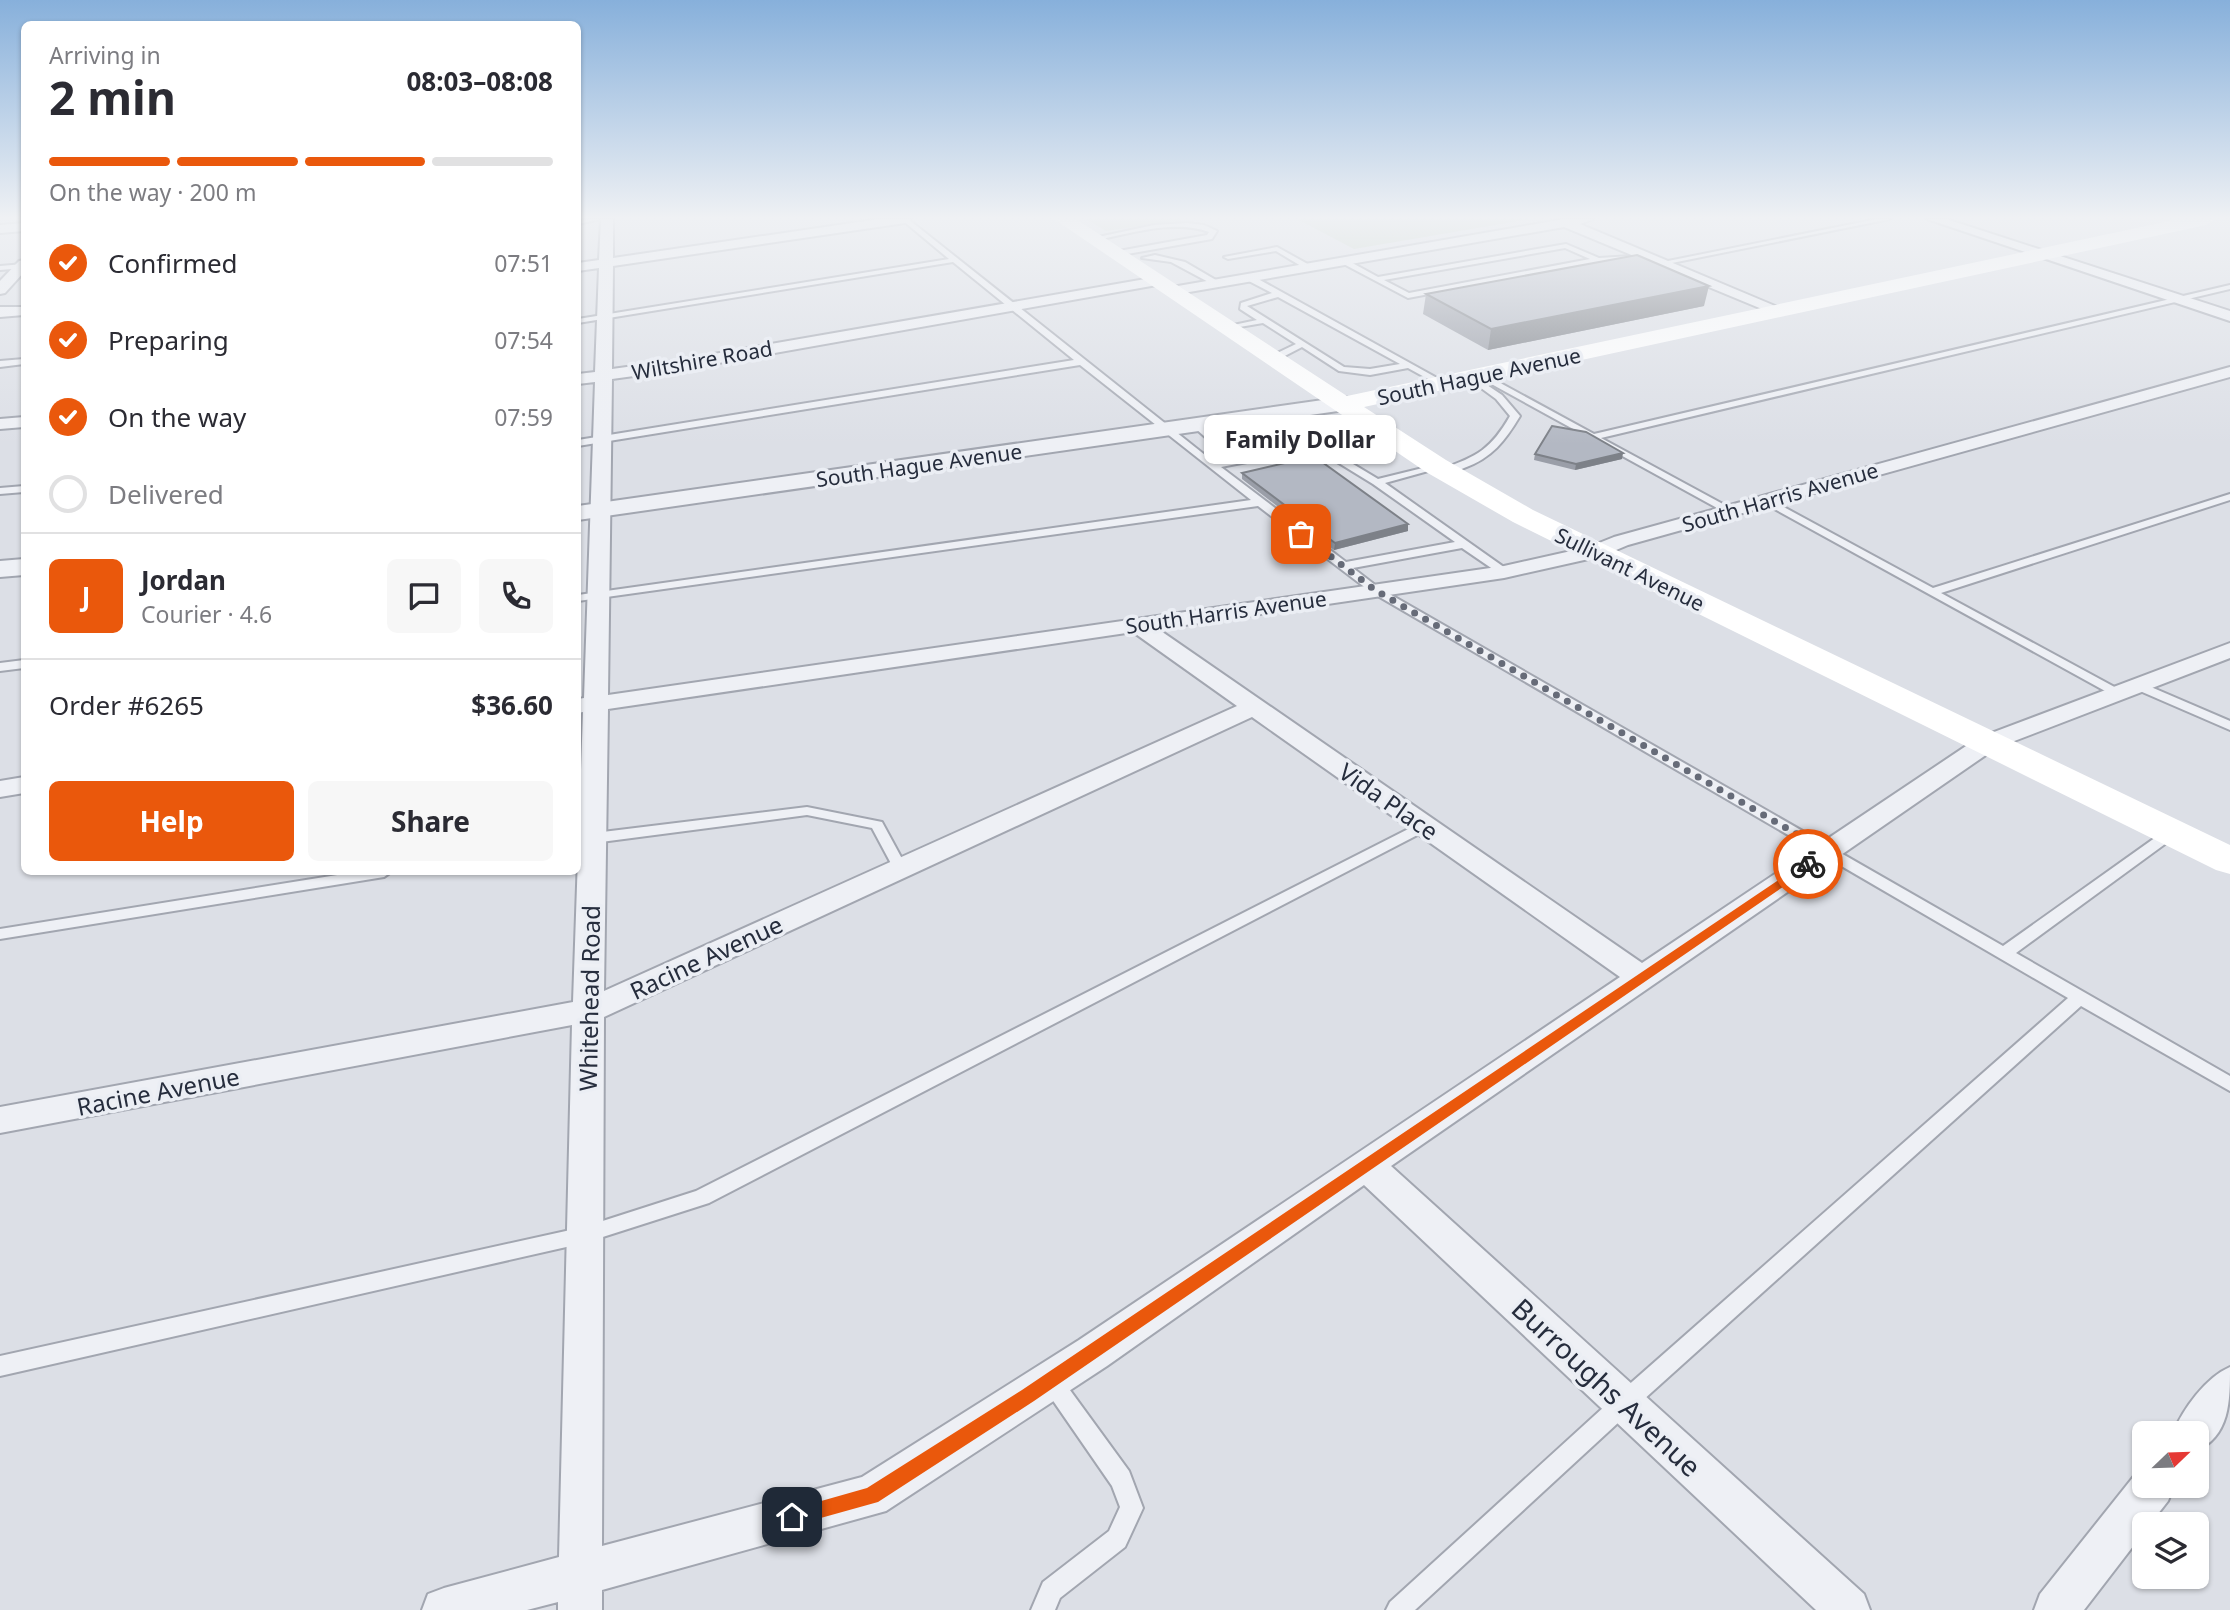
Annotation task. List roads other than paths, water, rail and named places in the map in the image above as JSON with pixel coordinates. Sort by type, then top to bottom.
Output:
[{"type":"main road","name":"Sullivant Avenue","points":[[1177,294],[1441,469],[1523,516],[2230,861]]},
{"type":"main road","name":"South Hague Avenue","points":[[1344,404],[1857,294]]},
{"type":"street","name":"Whitehead Road","points":[[580,1610],[584,1235],[590,1010],[585,839],[591,294]]},
{"type":"street","name":"Wiltshire Road","points":[[590,378],[1013,307],[1106,294]]},
{"type":"street","points":[[1738,294],[1779,311]]},
{"type":"street","points":[[2164,294],[2230,316]]},
{"type":"street","points":[[0,312],[21,311]]},
{"type":"street","name":"South Harris Avenue","points":[[586,704],[1504,572],[1595,552],[1620,541],[2230,372]]},
{"type":"street","name":"South Hague Avenue","points":[[590,512],[1344,404]]},
{"type":"street","points":[[0,424],[21,422]]},
{"type":"street","points":[[0,569],[21,567]]},
{"type":"street","name":"Vida Place","points":[[1136,624],[1642,978]]},
{"type":"street","points":[[444,1610],[871,1496],[1051,1381],[1987,743],[2230,650]]},
{"type":"street","name":"Racine Avenue","points":[[0,1120],[590,1010],[1254,707]]},
{"type":"street","points":[[0,789],[21,786]]},
{"type":"street","name":"Burroughs Avenue","points":[[1366,1165],[1849,1610]]},
{"type":"street","points":[[2202,1421],[2230,1386]]},
{"type":"street","points":[[2056,1610],[2143,1498]]},
{"type":"lane","points":[[591,319],[744,294]]},
{"type":"lane","points":[[997,294],[1166,430],[1375,590],[2230,1084]]},
{"type":"lane","points":[[1278,294],[1245,303],[1243,307],[1342,369],[1356,373],[1408,365]]},
{"type":"lane","points":[[1279,294],[1442,383]]},
{"type":"lane","points":[[1592,437],[2200,294]]},
{"type":"lane","points":[[1228,327],[1263,321]]},
{"type":"lane","points":[[1274,358],[1302,344]]},
{"type":"lane","points":[[0,364],[21,362]]},
{"type":"lane","points":[[590,442],[1081,362]]},
{"type":"lane","points":[[1476,376],[1728,511]]},
{"type":"lane","points":[[1377,482],[1484,458],[1500,442],[1515,416],[1476,376]]},
{"type":"lane","points":[[1198,426],[1238,461]]},
{"type":"lane","points":[[1213,466],[1318,446],[1377,482],[1504,572]]},
{"type":"lane","points":[[0,491],[21,489]]},
{"type":"lane","points":[[1932,593],[2230,497]]},
{"type":"lane","points":[[1765,501],[1932,593],[2127,689],[2230,726]]},
{"type":"lane","points":[[587,597],[1261,502]]},
{"type":"lane","points":[[1343,566],[1464,544]]},
{"type":"lane","points":[[0,667],[21,664]]},
{"type":"lane","points":[[585,839],[807,811],[877,825],[900,868]]},
{"type":"lane","points":[[0,1366],[584,1235],[702,1197],[1424,825]]},
{"type":"lane","points":[[2004,953],[2171,833]]},
{"type":"lane","points":[[0,934],[365,875]]},
{"type":"lane","points":[[1398,1610],[1624,1403],[2080,997]]},
{"type":"lane","points":[[1043,1610],[1051,1590],[1117,1539],[1132,1508],[1121,1479],[1051,1381]]},
{"type":"place","name":"Family Dollar","points":[[1301,534]]}]
